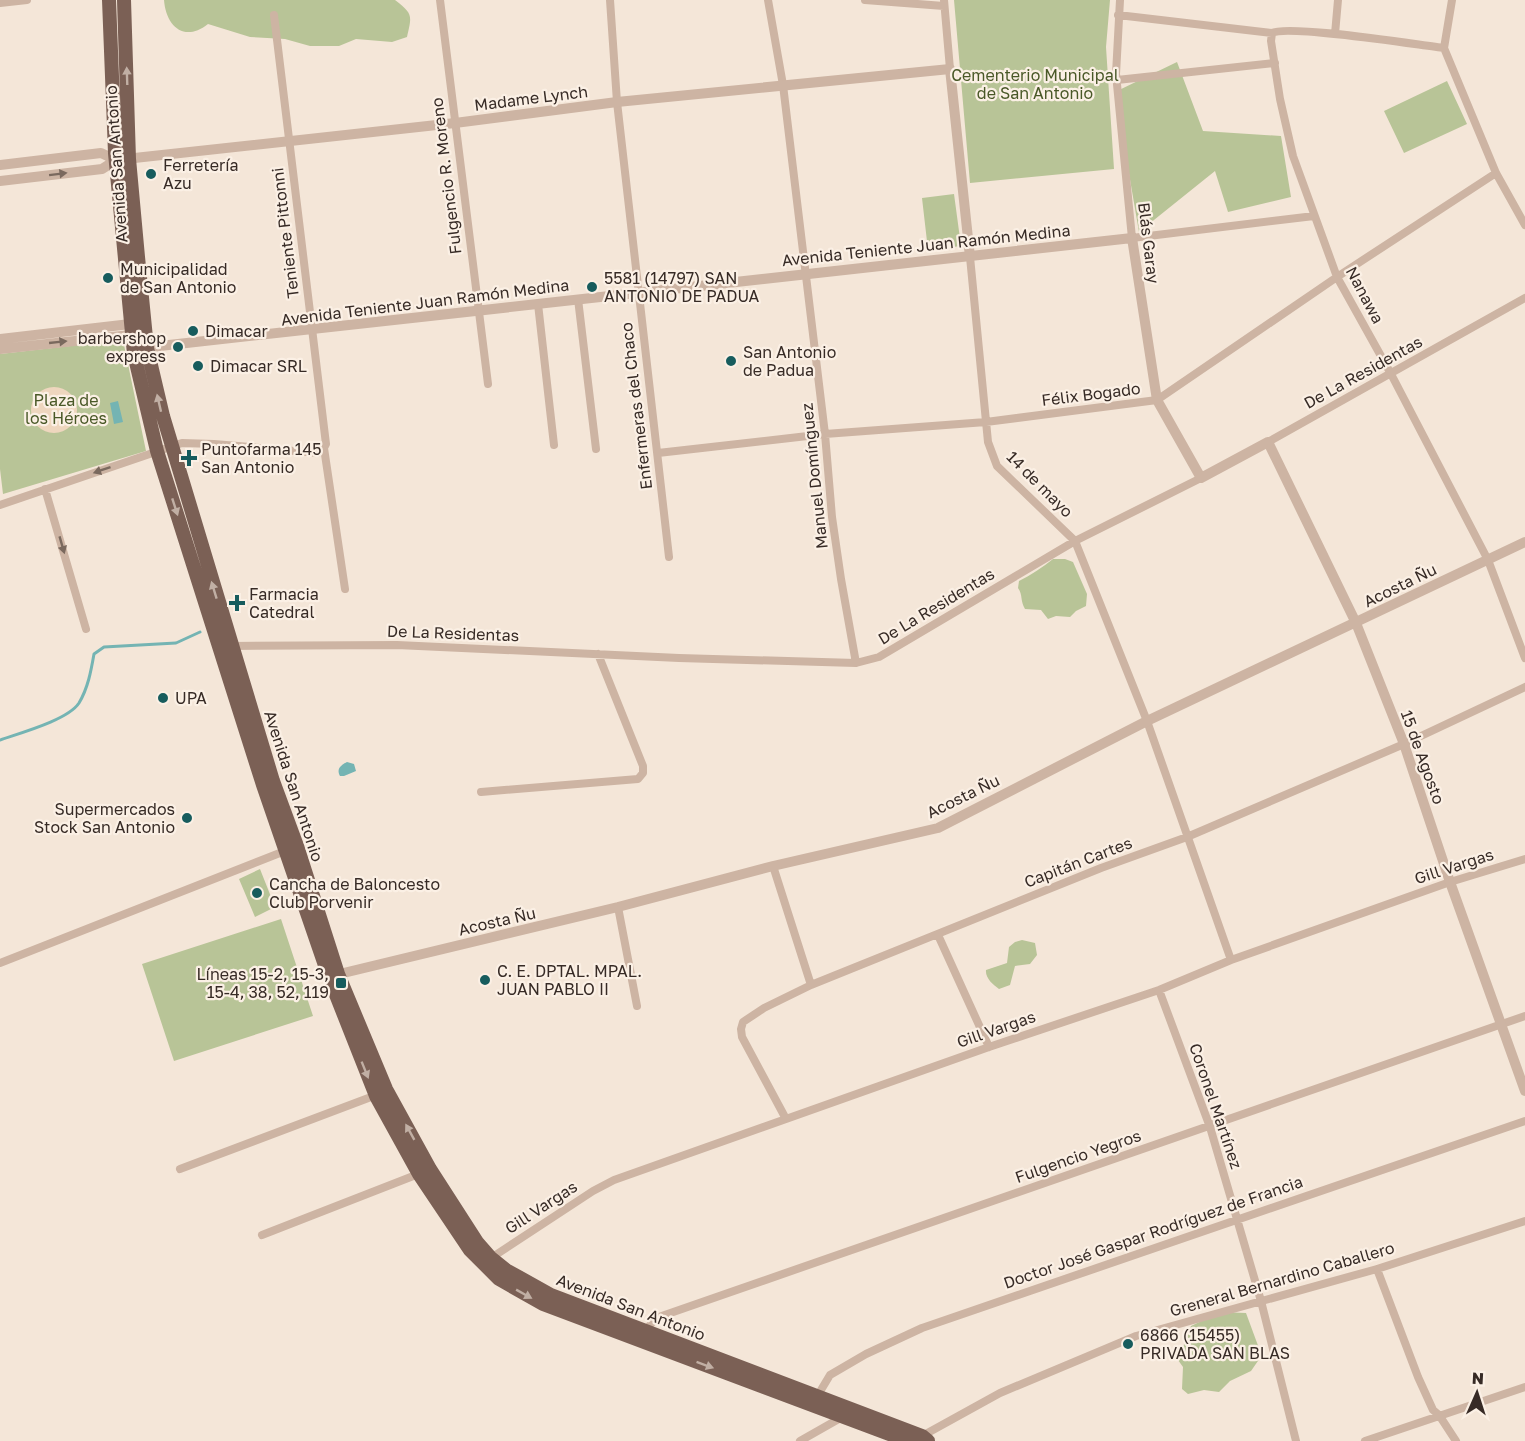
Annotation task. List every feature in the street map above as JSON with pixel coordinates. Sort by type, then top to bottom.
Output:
[{"type":"main road","name":"Avenida San Antonio","points":[[109,0],[139,335],[141,390],[164,449],[226,647],[273,781],[291,848],[334,976],[381,1092],[470,1250],[499,1279],[543,1304],[642,1335]]},
{"type":"main road","name":"Avenida San Antonio","points":[[123,160],[124,0]]},
{"type":"main road","name":"Avenida San Antonio","points":[[425,1171],[491,1258],[506,1270],[551,1295],[642,1335],[925,1439]]},
{"type":"main road","name":"Avenida San Antonio","points":[[815,1400],[844,1416],[908,1441]]},
{"type":"street","points":[[0,3],[27,0]]},
{"type":"street","name":"Fulgencio R. Moreno","points":[[440,0],[488,384]]},
{"type":"street","name":"Enfermeras del Chaco","points":[[610,0],[617,102],[637,292],[669,557]]},
{"type":"street","name":"Manuel Domínguez","points":[[768,0],[783,85],[807,273],[834,527],[856,663]]},
{"type":"street","points":[[865,0],[944,3]]},
{"type":"street","name":"Blás Garay","points":[[1120,0],[1117,80],[1132,238],[1157,400],[1201,478]]},
{"type":"street","points":[[1335,34],[1338,0]]},
{"type":"street","points":[[1452,0],[1444,48],[1496,173],[1525,225]]},
{"type":"street","name":"14 de mayo","points":[[944,3],[988,442],[997,466],[1075,541],[1147,721],[1231,960]]},
{"type":"street","name":"Teniente Pittonni","points":[[274,15],[326,444],[324,448],[345,589]]},
{"type":"street","points":[[1118,15],[1274,32],[1335,34],[1444,48]]},
{"type":"street","name":"Nanawa","points":[[1274,32],[1280,99],[1293,156],[1337,277],[1391,374],[1488,560],[1525,658]]},
{"type":"street","points":[[1117,80],[1275,63]]},
{"type":"street","name":"Madame Lynch","points":[[123,160],[455,123],[617,102],[950,69]]},
{"type":"street","points":[[0,165],[101,153],[123,160]]},
{"type":"street","points":[[0,181],[102,169],[123,160]]},
{"type":"street","name":"Félix Bogado","points":[[658,453],[825,434],[986,422],[1157,400],[1337,277],[1496,173]]},
{"type":"street","name":"Avenida Teniente Juan Ramón Medina","points":[[139,335],[311,330],[807,273],[970,257],[1314,216]]},
{"type":"street","name":"De La Residentas","points":[[226,647],[397,645],[856,663],[879,657],[1075,541],[1268,442],[1525,298]]},
{"type":"street","points":[[578,299],[596,449]]},
{"type":"street","points":[[538,304],[554,445]]},
{"type":"street","points":[[0,339],[139,335]]},
{"type":"street","points":[[0,349],[139,335]]},
{"type":"street","name":"15 de Agosto","points":[[1268,442],[1356,623],[1404,744],[1450,882],[1525,1092]]},
{"type":"street","points":[[0,505],[182,443],[318,453],[324,448]]},
{"type":"street","points":[[45,489],[86,629]]},
{"type":"street","name":"Acosta Ñu","points":[[334,976],[618,907],[773,866],[938,828],[1147,721],[1525,542]]},
{"type":"street","points":[[481,792],[638,779],[643,774],[643,766],[598,654]]},
{"type":"street","name":"Capitán Cartes","points":[[786,1119],[742,1037],[743,1022],[764,1008],[811,985],[1101,867],[1187,837],[1404,744],[1525,687]]},
{"type":"street","points":[[0,963],[291,848]]},
{"type":"street","name":"Gill Vargas","points":[[491,1258],[593,1191],[614,1180],[989,1047],[1159,990],[1231,960],[1450,882],[1525,859]]},
{"type":"street","points":[[773,866],[811,985]]},
{"type":"street","points":[[618,907],[637,1006]]},
{"type":"street","points":[[938,934],[989,1047]]},
{"type":"street","name":"Coronel Martínez","points":[[1159,990],[1210,1127],[1261,1301],[1296,1441]]},
{"type":"street","name":"Fulgencio Yegros","points":[[642,1335],[656,1318],[1525,1016]]},
{"type":"street","points":[[180,1169],[381,1092]]},
{"type":"street","name":"Doctor José Gaspar Rodríguez de Francia","points":[[815,1400],[830,1375],[866,1354],[922,1328],[1525,1121]]},
{"type":"street","points":[[262,1235],[425,1171]]},
{"type":"street","name":"Greneral Bernardino Caballero","points":[[925,1439],[1027,1381],[1136,1336],[1377,1269],[1525,1221]]},
{"type":"street","points":[[1377,1269],[1418,1377],[1434,1410],[1456,1441]]},
{"type":"street","points":[[1365,1441],[1525,1387]]},
{"type":"street","points":[[800,1441],[844,1416]]},
{"type":"green space","points":[[164,0],[395,0],[408,12],[410,24],[407,37],[392,42],[356,39],[339,46],[310,46],[285,39],[250,37],[208,24],[191,32],[184,32],[172,24],[165,9]]},
{"type":"green space","name":"Cementerio Municipal de San Antonio","points":[[954,0],[1110,0],[1106,47],[1114,169],[970,183]]},
{"type":"green space","points":[[1177,62],[1203,131],[1281,136],[1291,197],[1228,212],[1215,171],[1139,232],[1115,92]]},
{"type":"green space","points":[[1447,81],[1467,124],[1404,153],[1384,111]]},
{"type":"green space","points":[[954,194],[961,246],[928,250],[922,198]]},
{"type":"green space","name":"Plaza de los Héroes","points":[[123,340],[146,451],[3,494],[0,469],[0,354]]},
{"type":"green space","points":[[1053,559],[1073,562],[1087,594],[1086,606],[1070,617],[1056,616],[1048,619],[1041,610],[1025,609],[1022,603],[1018,588],[1019,581]]},
{"type":"green space","name":"Cancha de Baloncesto Club Porvenir","points":[[260,869],[275,907],[255,917],[239,879]]},
{"type":"green space","points":[[281,919],[313,1016],[174,1061],[142,964]]},
{"type":"green space","points":[[1022,940],[1035,943],[1037,955],[1030,964],[1015,966],[1010,985],[999,989],[988,978],[986,970],[1007,963],[1009,947]]},
{"type":"green space","points":[[1220,1312],[1246,1313],[1260,1351],[1260,1358],[1251,1371],[1230,1381],[1219,1392],[1204,1390],[1188,1394],[1182,1389],[1183,1367],[1178,1360],[1191,1326]]},
{"type":"shaded area","points":[[54,387],[70,394],[77,410],[70,426],[54,433],[38,426],[31,410],[38,394]]},
{"type":"water","points":[[118,401],[123,422],[114,424],[110,403]]},
{"type":"water","points":[[347,762],[354,764],[356,771],[340,776],[340,768]]},
{"type":"waterway","points":[[0,740],[43,725],[73,709],[85,691],[94,654],[104,647],[176,643],[200,632]]},
{"type":"place","name":"Ferretería Azu","points":[[151,174]]},
{"type":"place","name":"Municipalidad de San Antonio","points":[[108,278]]},
{"type":"place","name":"5581 (14797) SAN ANTONIO DE PADUA","points":[[592,287]]},
{"type":"place","name":"Dimacar","points":[[193,331]]},
{"type":"place","name":"barbershop express","points":[[178,347]]},
{"type":"place","name":"San Antonio de Padua","points":[[731,361]]},
{"type":"place","name":"Dimacar SRL","points":[[198,366]]},
{"type":"place","name":"Puntofarma 145 San Antonio","points":[[189,458]]},
{"type":"place","name":"Farmacia Catedral","points":[[237,603]]},
{"type":"place","name":"UPA","points":[[163,698]]},
{"type":"place","name":"Supermercados Stock San Antonio","points":[[187,818]]},
{"type":"place","name":"Cancha de Baloncesto Club Porvenir","points":[[257,893]]},
{"type":"place","name":"C. E. DPTAL. MPAL. JUAN PABLO II","points":[[485,980]]},
{"type":"place","name":"Líneas 15-2, 15-3, 15-4, 38, 52, 119","points":[[341,983]]},
{"type":"place","name":"6866 (15455) PRIVADA SAN BLAS","points":[[1128,1344]]}]
